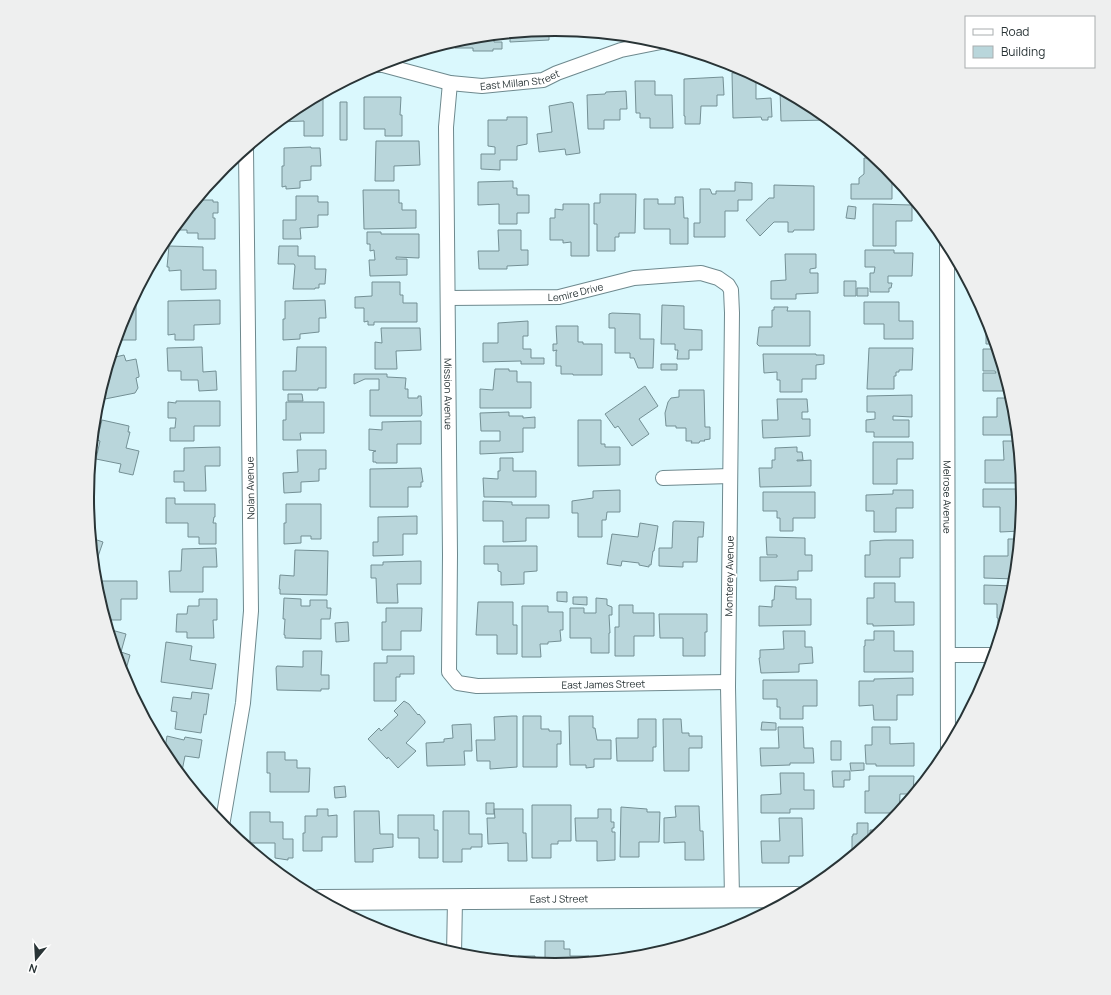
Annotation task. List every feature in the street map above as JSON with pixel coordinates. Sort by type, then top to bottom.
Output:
[{"type":"street","name":"East Millan Street","points":[[390,67],[450,82],[482,86],[543,80],[557,73],[621,50],[646,45]]},
{"type":"street","name":"Mission Avenue","points":[[450,82],[446,127],[449,672],[458,683],[478,686]]},
{"type":"street","name":"Nolan Avenue","points":[[223,818],[243,703],[251,611],[246,155]]},
{"type":"street","name":"Melrose Avenue","points":[[947,254],[948,739]]},
{"type":"street","name":"Lemire Drive","points":[[448,298],[559,297],[634,278],[701,273]]},
{"type":"street","name":"Monterey Avenue","points":[[701,273],[718,278],[728,285],[731,290],[728,682],[732,897]]},
{"type":"street","points":[[663,478],[730,476]]},
{"type":"street","points":[[948,655],[989,655]]},
{"type":"street","name":"East James Street","points":[[478,686],[728,682]]},
{"type":"street","name":"East J Street","points":[[331,900],[786,897]]},
{"type":"street","points":[[454,947],[455,900]]},
{"type":"building","points":[[549,36],[549,40],[510,42],[510,38]]},
{"type":"building","points":[[494,40],[494,42],[502,42],[502,49],[493,49],[493,51],[473,51],[473,48],[455,48]]},
{"type":"building","points":[[732,73],[736,73],[756,82],[756,99],[771,98],[772,117],[768,117],[768,120],[762,120],[761,117],[733,118]]},
{"type":"building","points":[[723,77],[724,95],[717,95],[717,106],[701,106],[700,124],[685,124],[684,79]]},
{"type":"building","points":[[635,81],[655,81],[655,95],[672,95],[673,128],[650,128],[650,118],[640,118],[640,113],[636,113]]},
{"type":"building","points":[[626,91],[627,109],[620,109],[620,120],[604,120],[604,129],[588,129],[587,95]]},
{"type":"building","points":[[780,95],[821,120],[781,121]]},
{"type":"building","points":[[364,97],[401,97],[400,115],[402,115],[402,136],[385,136],[385,129],[364,129]]},
{"type":"building","points":[[323,99],[323,136],[304,136],[304,121],[288,122]]},
{"type":"building","points":[[340,102],[347,102],[347,140],[340,140]]},
{"type":"building","points":[[571,102],[573,103],[580,153],[566,155],[565,149],[539,152],[537,134],[552,132],[549,106]]},
{"type":"building","points":[[507,117],[527,117],[527,144],[517,146],[517,160],[500,160],[500,170],[481,169],[481,154],[495,154],[495,147],[488,146],[488,120],[507,120]]},
{"type":"building","points":[[376,141],[419,141],[420,165],[394,166],[394,181],[375,181]]},
{"type":"building","points":[[284,148],[320,148],[321,166],[311,166],[311,180],[300,181],[300,188],[286,189],[286,186],[282,187]]},
{"type":"building","points":[[864,158],[868,158],[892,182],[892,199],[851,199],[851,184],[859,184],[859,178],[864,174]]},
{"type":"building","points":[[513,181],[513,188],[517,188],[517,195],[529,195],[529,213],[517,213],[517,224],[499,224],[499,204],[478,205],[478,182]]},
{"type":"building","points":[[735,182],[752,183],[752,200],[738,200],[738,211],[725,211],[725,237],[694,237],[694,223],[700,223],[700,189],[710,189],[712,194],[716,194],[716,191],[735,191]]},
{"type":"building","points":[[774,185],[814,186],[814,230],[794,230],[793,232],[788,232],[788,222],[774,222],[760,236],[746,220],[769,198],[774,198]]},
{"type":"building","points":[[363,190],[399,190],[399,203],[402,203],[402,210],[416,210],[416,228],[364,229]]},
{"type":"building","points":[[600,194],[636,194],[635,233],[619,233],[619,237],[615,237],[615,251],[597,251],[597,224],[594,224],[594,203],[600,203]]},
{"type":"building","points":[[296,196],[318,196],[318,202],[328,202],[328,215],[318,215],[318,227],[300,228],[301,239],[283,239],[283,220],[296,220]]},
{"type":"building","points":[[675,197],[683,197],[684,218],[688,218],[688,244],[670,244],[670,229],[644,229],[644,199],[658,199],[658,204],[675,204]]},
{"type":"building","points":[[203,200],[213,200],[213,202],[218,202],[218,213],[213,213],[213,218],[215,218],[215,239],[198,239],[198,233],[187,233],[187,230],[180,230]]},
{"type":"building","points":[[563,204],[589,204],[589,256],[571,256],[571,242],[563,243],[563,240],[550,240],[550,218],[555,218],[555,209],[563,210]]},
{"type":"building","points":[[873,204],[912,205],[912,221],[896,221],[896,246],[873,246]]},
{"type":"building","points":[[848,206],[856,207],[855,219],[846,218]]},
{"type":"building","points":[[498,230],[521,230],[521,250],[528,250],[528,265],[507,266],[507,269],[479,269],[478,251],[499,251]]},
{"type":"building","points":[[367,232],[381,232],[381,234],[419,234],[419,258],[396,257],[396,259],[407,259],[407,275],[370,276],[369,260],[375,260],[374,250],[370,251],[370,244],[367,244]]},
{"type":"building","points":[[169,246],[203,247],[203,270],[216,270],[216,289],[181,290],[181,270],[169,271],[169,267],[167,267]]},
{"type":"building","points":[[279,246],[298,246],[298,256],[315,256],[315,269],[326,269],[325,284],[319,284],[319,288],[315,289],[293,289],[295,266],[294,264],[278,264]]},
{"type":"building","points":[[865,250],[894,250],[894,253],[913,253],[912,276],[888,276],[888,283],[892,283],[891,288],[889,288],[889,292],[870,292],[870,273],[874,273],[875,267],[865,267]]},
{"type":"building","points":[[785,254],[816,254],[816,268],[810,269],[810,273],[818,273],[818,293],[796,294],[796,299],[771,299],[771,281],[786,280]]},
{"type":"building","points":[[844,281],[856,281],[856,296],[844,296]]},
{"type":"building","points":[[372,282],[400,282],[400,295],[403,295],[403,303],[417,303],[417,322],[374,322],[374,325],[368,325],[368,321],[364,322],[364,308],[355,308],[355,297],[372,296]]},
{"type":"building","points":[[857,288],[868,288],[868,296],[857,296]]},
{"type":"building","points":[[220,300],[220,324],[194,325],[194,340],[175,340],[175,334],[168,335],[168,301]]},
{"type":"building","points":[[325,300],[326,318],[319,318],[319,332],[300,334],[300,339],[283,340],[285,301]]},
{"type":"building","points":[[864,302],[899,302],[899,321],[913,321],[913,339],[884,339],[884,324],[864,324]]},
{"type":"building","points":[[662,305],[684,306],[684,329],[702,330],[702,350],[689,350],[689,359],[677,359],[678,350],[675,350],[675,344],[661,344]]},
{"type":"building","points":[[136,306],[136,340],[122,340]]},
{"type":"building","points":[[774,307],[788,307],[787,311],[810,311],[810,346],[759,346],[757,344],[759,327],[772,327],[772,310],[774,310]]},
{"type":"building","points":[[609,314],[640,314],[640,339],[654,339],[653,368],[638,368],[634,358],[630,358],[630,353],[615,353],[615,328],[609,328]]},
{"type":"building","points":[[528,321],[528,336],[523,336],[523,349],[531,349],[531,358],[544,358],[544,364],[521,364],[521,361],[483,362],[483,343],[498,343],[498,323]]},
{"type":"building","points":[[556,326],[578,326],[578,342],[583,342],[583,344],[602,344],[602,375],[561,374],[561,366],[556,366],[557,350],[553,351],[553,344],[557,344]]},
{"type":"building","points":[[381,328],[420,328],[421,350],[396,351],[397,369],[375,369],[375,342],[382,343]]},
{"type":"building","points":[[986,331],[991,344],[986,344]]},
{"type":"building","points":[[202,347],[203,372],[216,371],[217,390],[199,391],[198,380],[181,380],[181,371],[168,371],[167,348]]},
{"type":"building","points":[[297,347],[326,347],[326,388],[318,388],[318,390],[283,390],[283,371],[296,371]]},
{"type":"building","points":[[869,348],[913,348],[912,370],[899,370],[899,372],[896,372],[896,376],[894,376],[894,389],[867,389]]},
{"type":"building","points":[[983,349],[993,349],[1003,391],[983,391],[983,373],[996,373],[995,371],[983,371]]},
{"type":"building","points":[[763,354],[824,355],[824,364],[816,365],[816,379],[802,379],[802,392],[780,392],[780,380],[777,380],[777,372],[764,373]]},
{"type":"building","points":[[124,355],[126,361],[136,359],[139,375],[139,377],[136,378],[138,388],[135,393],[105,399],[110,378],[116,357]]},
{"type":"building","points":[[661,364],[677,364],[677,370],[661,370]]},
{"type":"building","points":[[495,369],[509,369],[509,371],[517,371],[517,382],[531,382],[531,408],[480,408],[480,389],[493,390]]},
{"type":"building","points":[[354,374],[387,374],[387,377],[406,378],[405,389],[408,389],[408,398],[418,398],[418,396],[421,396],[421,416],[370,416],[370,390],[379,390],[379,379],[365,379],[354,384]]},
{"type":"building","points":[[645,386],[658,406],[639,419],[649,434],[632,446],[618,426],[615,428],[605,414]]},
{"type":"building","points":[[679,390],[704,390],[705,427],[710,427],[710,439],[700,441],[699,443],[691,443],[692,441],[686,441],[686,428],[666,426],[665,413],[668,402],[671,398],[679,397]]},
{"type":"building","points":[[288,394],[302,394],[303,401],[288,401]]},
{"type":"building","points":[[912,395],[912,417],[893,416],[893,420],[909,420],[909,437],[874,437],[874,432],[866,432],[866,420],[875,419],[875,412],[867,412],[867,396]]},
{"type":"building","points":[[997,398],[1006,398],[1012,435],[983,435],[983,417],[997,417]]},
{"type":"building","points":[[777,399],[807,399],[808,412],[802,412],[802,419],[810,419],[810,436],[763,438],[762,420],[778,420]]},
{"type":"building","points":[[176,401],[220,401],[220,426],[194,426],[194,441],[170,441],[170,428],[175,428],[176,418],[168,418],[168,402],[176,403]]},
{"type":"building","points":[[286,402],[324,402],[324,433],[300,433],[301,440],[283,440],[283,420],[286,420]]},
{"type":"building","points":[[509,412],[509,416],[523,416],[523,418],[535,417],[535,428],[523,428],[523,452],[480,454],[480,441],[500,441],[500,431],[481,431],[480,413]]},
{"type":"building","points":[[102,420],[129,426],[128,432],[130,432],[126,448],[139,451],[133,475],[119,472],[121,464],[96,459],[100,441],[98,440]]},
{"type":"building","points":[[578,420],[601,420],[601,444],[605,444],[605,447],[620,447],[620,465],[578,466]]},
{"type":"building","points":[[421,421],[421,444],[397,444],[397,463],[373,462],[373,452],[376,451],[369,450],[369,429],[382,430],[382,422]]},
{"type":"building","points":[[1003,441],[1013,441],[1017,483],[985,483],[985,460],[1004,460]]},
{"type":"building","points":[[873,442],[913,442],[913,459],[897,459],[897,484],[873,484]]},
{"type":"building","points":[[220,447],[220,466],[205,466],[206,491],[184,491],[184,482],[174,482],[174,471],[184,471],[184,448]]},
{"type":"building","points":[[797,447],[797,452],[802,452],[803,460],[797,461],[811,460],[811,486],[760,487],[759,468],[772,468],[772,460],[775,460],[775,448]]},
{"type":"building","points":[[297,450],[326,450],[326,469],[319,469],[319,481],[301,482],[301,492],[284,493],[283,473],[298,472]]},
{"type":"building","points":[[500,458],[513,458],[513,471],[536,471],[536,497],[484,497],[483,478],[498,479],[498,471],[500,471]]},
{"type":"building","points":[[421,468],[423,482],[421,482],[421,487],[408,487],[408,507],[370,507],[370,469]]},
{"type":"building","points":[[983,489],[1017,489],[1016,531],[1000,532],[1000,507],[983,507]]},
{"type":"building","points":[[620,490],[620,512],[607,512],[606,520],[602,520],[602,537],[578,537],[578,513],[572,513],[572,501],[593,498],[593,491]]},
{"type":"building","points":[[893,490],[913,490],[913,508],[896,508],[896,532],[874,532],[874,511],[866,511],[866,495],[893,494]]},
{"type":"building","points":[[763,492],[815,492],[815,518],[793,518],[793,531],[780,531],[780,518],[777,518],[777,511],[763,511]]},
{"type":"building","points":[[166,498],[175,498],[175,504],[215,504],[215,517],[213,523],[216,523],[216,544],[199,544],[199,537],[188,537],[188,523],[166,523]]},
{"type":"building","points":[[483,501],[512,502],[512,505],[549,505],[549,518],[526,518],[526,541],[503,542],[503,521],[483,521]]},
{"type":"building","points":[[286,504],[321,504],[321,539],[311,539],[311,536],[301,536],[301,543],[284,544]]},
{"type":"building","points":[[417,516],[417,534],[403,534],[403,555],[373,556],[373,542],[378,542],[378,517]]},
{"type":"building","points":[[673,522],[704,522],[703,537],[698,537],[697,562],[683,562],[683,567],[659,566],[659,548],[672,548]]},
{"type":"building","points":[[640,523],[658,526],[651,565],[649,565],[649,567],[639,565],[639,563],[622,561],[621,566],[607,564],[612,534],[638,537]]},
{"type":"building","points":[[766,537],[805,538],[805,555],[812,555],[812,571],[798,571],[798,580],[760,581],[760,557],[777,557],[777,555],[767,555]]},
{"type":"building","points":[[1008,539],[1015,539],[1010,579],[984,578],[984,556],[1008,556]]},
{"type":"building","points":[[96,540],[103,542],[98,557]]},
{"type":"building","points":[[913,540],[913,558],[900,558],[900,577],[865,577],[865,555],[870,555],[870,541]]},
{"type":"building","points":[[484,546],[537,546],[537,571],[524,572],[524,584],[501,585],[501,572],[498,571],[498,564],[484,564]]},
{"type":"building","points":[[216,548],[217,567],[203,567],[203,592],[170,592],[169,571],[181,571],[182,549]]},
{"type":"building","points":[[295,550],[328,551],[327,595],[280,594],[280,575],[294,576]]},
{"type":"building","points":[[421,561],[421,584],[397,584],[398,603],[377,603],[376,578],[371,578],[371,565],[383,565],[383,562]]},
{"type":"building","points":[[102,581],[137,581],[137,599],[121,599],[121,620],[111,620]]},
{"type":"building","points":[[874,583],[895,583],[895,602],[914,602],[914,625],[873,626],[873,624],[867,624],[867,598],[874,598]]},
{"type":"building","points":[[984,585],[1008,586],[999,623],[998,623],[997,618],[997,604],[984,604]]},
{"type":"building","points":[[775,586],[796,587],[796,599],[811,599],[811,625],[759,626],[759,606],[772,607]]},
{"type":"building","points":[[557,592],[567,592],[567,602],[557,601]]},
{"type":"building","points":[[573,597],[587,597],[587,605],[573,604]]},
{"type":"building","points":[[284,598],[301,599],[301,606],[310,606],[310,600],[327,600],[327,608],[331,608],[330,619],[321,619],[321,639],[285,638],[285,619],[283,619]]},
{"type":"building","points":[[596,598],[607,599],[607,605],[612,607],[612,615],[609,615],[609,653],[591,653],[591,638],[570,638],[570,608],[584,608],[584,613],[596,613]]},
{"type":"building","points":[[199,599],[217,599],[217,620],[213,620],[214,638],[187,638],[187,632],[176,632],[177,614],[187,614],[188,606],[199,606]]},
{"type":"building","points":[[478,602],[513,602],[513,625],[517,625],[517,654],[497,654],[497,635],[476,635]]},
{"type":"building","points":[[619,605],[633,605],[633,613],[654,613],[654,636],[634,636],[634,656],[615,656],[615,627],[619,627]]},
{"type":"building","points":[[522,606],[548,606],[548,612],[563,612],[563,630],[560,630],[561,641],[540,644],[541,657],[522,657]]},
{"type":"building","points":[[386,608],[422,608],[421,631],[401,631],[401,650],[382,650],[382,622],[386,622]]},
{"type":"building","points":[[659,614],[707,614],[705,656],[683,656],[683,638],[660,638]]},
{"type":"building","points":[[348,622],[349,641],[336,642],[335,623]]},
{"type":"building","points":[[114,631],[126,634],[121,652],[130,655],[126,668],[118,646]]},
{"type":"building","points":[[783,631],[805,631],[805,647],[812,647],[813,663],[799,664],[799,672],[761,673],[759,658],[760,650],[784,649]]},
{"type":"building","points":[[874,631],[894,631],[894,651],[913,651],[913,672],[864,672],[865,640],[874,640]]},
{"type":"building","points":[[166,642],[192,646],[190,660],[216,664],[212,689],[161,682]]},
{"type":"building","points":[[303,651],[322,651],[321,675],[329,675],[329,689],[321,689],[321,691],[277,690],[277,666],[303,667]]},
{"type":"building","points":[[387,656],[414,656],[414,674],[400,674],[400,677],[396,677],[396,701],[374,701],[374,663],[387,663]]},
{"type":"building","points":[[913,678],[913,695],[897,695],[897,720],[874,720],[873,705],[859,706],[859,681]]},
{"type":"building","points":[[763,680],[817,680],[817,706],[803,706],[803,719],[780,719],[780,707],[777,707],[777,699],[763,699]]},
{"type":"building","points":[[192,692],[209,694],[206,715],[204,714],[201,733],[175,729],[177,712],[171,711],[173,697],[191,699]]},
{"type":"building","points":[[404,701],[409,704],[418,715],[419,714],[425,723],[406,743],[416,751],[398,768],[368,739],[379,728],[381,731],[398,715],[394,711]]},
{"type":"building","points":[[517,716],[517,767],[490,769],[490,761],[477,761],[476,740],[495,740],[494,717]]},
{"type":"building","points":[[523,716],[541,716],[541,729],[561,731],[561,744],[557,744],[557,767],[523,767]]},
{"type":"building","points":[[569,716],[593,716],[593,728],[595,728],[597,740],[611,740],[611,759],[594,759],[594,767],[586,768],[586,765],[570,765]]},
{"type":"building","points":[[638,719],[656,719],[656,747],[653,747],[653,761],[617,761],[616,738],[638,738]]},
{"type":"building","points":[[663,719],[681,719],[682,733],[689,733],[689,736],[702,736],[702,748],[689,748],[689,771],[664,771]]},
{"type":"building","points":[[762,722],[776,723],[776,730],[761,730]]},
{"type":"building","points":[[471,724],[472,751],[464,751],[465,765],[427,766],[426,743],[444,742],[444,739],[453,738],[452,725]]},
{"type":"building","points":[[778,727],[803,727],[804,748],[813,748],[814,763],[790,763],[790,765],[761,766],[760,748],[779,748]]},
{"type":"building","points":[[872,727],[890,727],[890,744],[914,743],[914,766],[876,766],[876,764],[866,764],[865,745],[872,745]]},
{"type":"building","points":[[167,736],[184,740],[185,737],[202,740],[199,758],[185,756],[182,769],[166,744]]},
{"type":"building","points":[[831,741],[841,741],[841,760],[831,760]]},
{"type":"building","points":[[267,752],[285,752],[285,760],[297,760],[297,768],[310,768],[309,792],[270,792],[270,773],[267,773]]},
{"type":"building","points":[[850,763],[864,763],[864,770],[851,771]]},
{"type":"building","points":[[832,771],[850,771],[850,780],[844,780],[844,787],[833,787]]},
{"type":"building","points":[[780,773],[804,773],[804,790],[814,790],[814,809],[790,809],[790,813],[761,813],[761,795],[781,794]]},
{"type":"building","points":[[869,776],[914,776],[913,788],[909,794],[900,794],[899,805],[892,813],[865,813],[865,791],[869,791]]},
{"type":"building","points":[[345,786],[346,797],[335,798],[334,787]]},
{"type":"building","points":[[486,803],[494,803],[494,814],[486,814]]},
{"type":"building","points":[[532,805],[571,805],[571,841],[558,841],[558,844],[551,844],[551,858],[532,858]]},
{"type":"building","points":[[675,806],[699,806],[700,831],[703,831],[704,860],[685,860],[685,842],[664,843],[664,818],[676,817]]},
{"type":"building","points":[[621,807],[647,809],[647,812],[660,812],[659,842],[639,842],[639,857],[620,857]]},
{"type":"building","points":[[317,809],[328,809],[328,816],[337,815],[337,837],[322,837],[322,851],[303,851],[305,816],[317,816]]},
{"type":"building","points":[[494,809],[523,809],[523,833],[526,833],[527,861],[508,861],[508,843],[488,844],[487,818],[495,818]]},
{"type":"building","points":[[598,809],[611,809],[611,822],[614,822],[612,832],[615,832],[615,860],[597,861],[597,841],[576,841],[575,818],[598,818]]},
{"type":"building","points":[[354,811],[379,811],[380,834],[393,834],[393,847],[373,849],[373,862],[355,862]]},
{"type":"building","points":[[443,811],[469,811],[469,834],[482,834],[482,847],[462,849],[462,862],[443,862]]},
{"type":"building","points":[[250,812],[270,812],[270,822],[283,822],[283,839],[293,839],[293,858],[288,858],[288,860],[275,858],[275,843],[250,843]]},
{"type":"building","points":[[398,815],[434,815],[434,830],[438,830],[438,858],[419,858],[419,838],[398,838]]},
{"type":"building","points":[[779,818],[802,818],[803,856],[789,856],[789,863],[762,863],[761,841],[780,841]]},
{"type":"building","points":[[857,823],[868,823],[868,835],[870,835],[852,851],[852,836],[853,834],[857,834]]},
{"type":"building","points":[[870,830],[875,830],[870,835]]},
{"type":"building","points":[[545,941],[564,941],[564,949],[570,949],[570,956],[589,956],[589,958],[586,958],[545,959]]},
{"type":"building","points":[[518,956],[535,956],[535,958],[518,957]]}]
